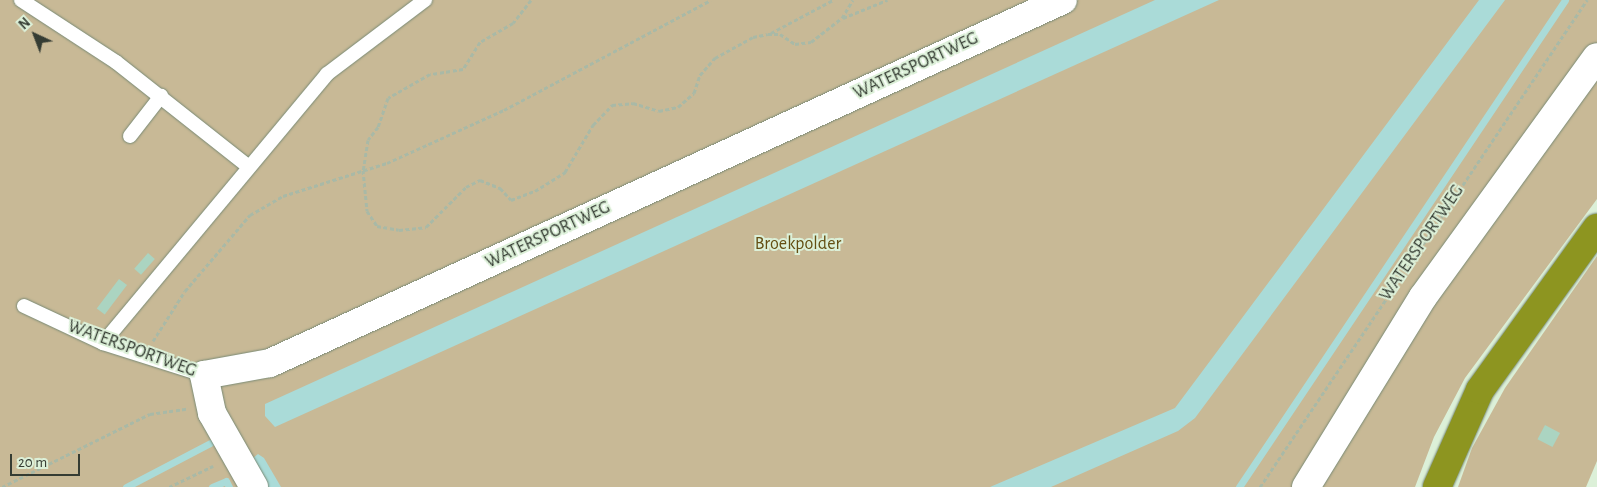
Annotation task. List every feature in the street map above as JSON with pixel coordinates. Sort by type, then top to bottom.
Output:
[{"type":"highway","points":[[1437,487],[1480,390],[1597,228]]},
{"type":"street","name":"WATERSPORTWEG","points":[[204,375],[270,363],[1063,0]]},
{"type":"street","name":"WATERSPORTWEG","points":[[1306,487],[1423,297],[1597,57]]},
{"type":"street","points":[[204,375],[212,413],[254,487]]},
{"type":"lane","points":[[21,0],[83,38],[161,96],[249,167]]},
{"type":"lane","points":[[103,343],[327,74],[424,0]]},
{"type":"lane","points":[[130,136],[161,96]]},
{"type":"lane","name":"WATERSPORTWEG","points":[[24,306],[103,343],[204,375]]},
{"type":"path","points":[[531,0],[513,23],[480,42],[463,69],[430,74],[392,93],[368,140],[363,170],[371,220],[385,228],[426,227],[466,187],[480,180],[500,188],[511,200],[565,172],[593,124],[612,105],[633,103],[659,111],[678,107],[694,93],[700,75],[715,58],[753,36],[780,34],[795,44],[811,42],[842,18],[887,0]]},
{"type":"path","points":[[144,355],[185,291],[250,215],[283,196],[363,170],[504,110],[711,0]]},
{"type":"path","points":[[768,34],[833,0]]},
{"type":"path","points":[[842,18],[854,0]]},
{"type":"path","name":"WATERSPORTWEG","points":[[1260,487],[1587,0]]},
{"type":"path","points":[[2,487],[150,414],[176,408],[212,413]]},
{"type":"path","points":[[169,487],[237,456]]},
{"type":"green space","name":"Broekpolder","points":[[0,0],[1597,0],[1597,199],[1465,378],[1434,437],[1415,487],[0,487]]},
{"type":"green space","points":[[1597,256],[1597,461],[1586,487],[1458,487],[1472,448],[1505,388]]},
{"type":"water","points":[[1155,0],[1219,0],[275,427],[265,416],[265,404]]},
{"type":"water","points":[[1479,0],[1505,0],[1195,418],[1178,431],[1051,487],[990,487],[1175,408]]},
{"type":"water","points":[[258,454],[264,458],[281,487],[268,487],[252,459]]},
{"type":"building","points":[[148,253],[155,259],[141,275],[134,269]]},
{"type":"building","points":[[119,279],[127,285],[105,315],[97,309]]},
{"type":"building","points":[[1545,425],[1560,433],[1552,447],[1537,439]]},
{"type":"waterway","points":[[1239,487],[1565,0]]},
{"type":"waterway","points":[[126,487],[210,443]]},
{"type":"waterway","points":[[212,487],[226,481],[229,487]]}]
